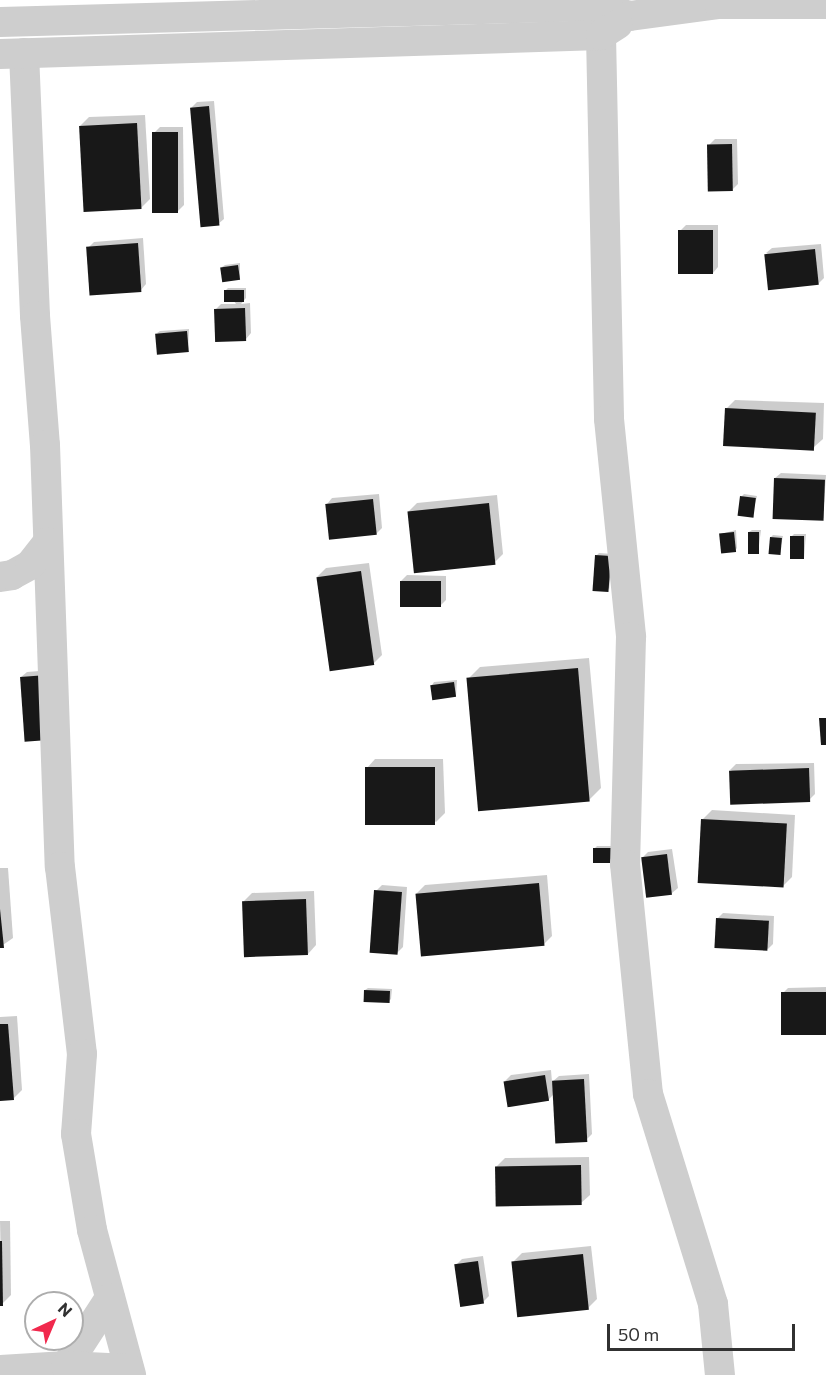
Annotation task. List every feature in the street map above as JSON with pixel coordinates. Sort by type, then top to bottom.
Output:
[{"type":"street","points":[[0,22],[368,6],[595,6],[630,16],[718,4],[826,4]]},
{"type":"street","points":[[368,6],[370,45]]},
{"type":"street","points":[[0,1370],[66,1366],[130,1372],[92,1230],[76,1134],[82,1054],[60,867],[48,542],[12,53],[370,45],[489,36],[601,36],[630,16]]},
{"type":"street","points":[[601,36],[609,419],[631,637],[626,864],[648,1094],[712,1304],[720,1375]]},
{"type":"street","points":[[0,577],[12,576],[30,565],[48,542]]},
{"type":"street","points":[[66,1366],[110,1298]]},
{"type":"building","points":[[209,106],[219,226],[201,227],[190,108]]},
{"type":"building","points":[[137,123],[142,209],[84,212],[79,126]]},
{"type":"building","points":[[152,132],[178,132],[178,213],[152,213]]},
{"type":"building","points":[[707,144],[732,144],[733,191],[708,191]]},
{"type":"building","points":[[678,230],[713,230],[713,274],[678,274]]},
{"type":"building","points":[[138,243],[141,292],[90,296],[86,247]]},
{"type":"building","points":[[815,249],[819,285],[768,290],[764,254]]},
{"type":"building","points":[[238,265],[240,280],[222,282],[220,268]]},
{"type":"building","points":[[224,290],[244,290],[244,302],[224,302]]},
{"type":"building","points":[[245,308],[246,341],[215,342],[214,309]]},
{"type":"building","points":[[187,331],[189,352],[157,355],[155,334]]},
{"type":"building","points":[[725,408],[816,413],[814,451],[723,446]]},
{"type":"building","points":[[774,478],[825,480],[824,521],[773,519]]},
{"type":"building","points":[[740,496],[756,498],[753,518],[738,516]]},
{"type":"building","points":[[373,499],[377,535],[329,540],[325,504]]},
{"type":"building","points":[[489,503],[495,565],[414,573],[407,512]]},
{"type":"building","points":[[734,532],[736,552],[721,553],[719,534]]},
{"type":"building","points":[[748,532],[759,532],[759,554],[748,554]]},
{"type":"building","points":[[790,536],[804,536],[804,559],[790,559]]},
{"type":"building","points":[[770,537],[782,538],[780,555],[769,554]]},
{"type":"building","points":[[595,555],[611,556],[608,592],[592,591]]},
{"type":"building","points":[[361,571],[374,665],[330,671],[316,577]]},
{"type":"building","points":[[400,581],[441,581],[441,607],[400,607]]},
{"type":"building","points":[[578,668],[590,801],[478,811],[466,678]]},
{"type":"building","points":[[47,675],[52,740],[25,742],[20,677]]},
{"type":"building","points":[[454,682],[456,697],[432,700],[430,685]]},
{"type":"building","points":[[819,718],[826,718],[826,745],[821,745]]},
{"type":"building","points":[[365,767],[435,767],[435,825],[365,825]]},
{"type":"building","points":[[809,768],[810,802],[730,805],[729,771]]},
{"type":"building","points":[[701,819],[787,824],[784,887],[698,883]]},
{"type":"building","points":[[593,848],[615,848],[615,863],[593,863]]},
{"type":"building","points":[[667,854],[672,895],[646,898],[641,857]]},
{"type":"building","points":[[539,883],[544,946],[421,957],[415,894]]},
{"type":"building","points":[[374,890],[402,892],[398,955],[370,953]]},
{"type":"building","points":[[306,899],[308,955],[244,957],[242,901]]},
{"type":"building","points":[[0,909],[4,948],[0,948]]},
{"type":"building","points":[[716,918],[769,921],[767,951],[714,948]]},
{"type":"building","points":[[364,990],[390,991],[390,1003],[364,1002]]},
{"type":"building","points":[[781,992],[826,992],[826,1035],[781,1035]]},
{"type":"building","points":[[0,1024],[8,1024],[14,1100],[0,1101]]},
{"type":"building","points":[[545,1075],[549,1101],[508,1107],[504,1082]]},
{"type":"building","points":[[584,1079],[587,1142],[555,1144],[552,1081]]},
{"type":"building","points":[[581,1165],[582,1205],[496,1206],[495,1167]]},
{"type":"building","points":[[0,1241],[2,1241],[3,1306],[0,1306]]},
{"type":"building","points":[[583,1254],[589,1310],[517,1317],[511,1262]]},
{"type":"building","points":[[478,1261],[484,1304],[460,1307],[454,1264]]}]
